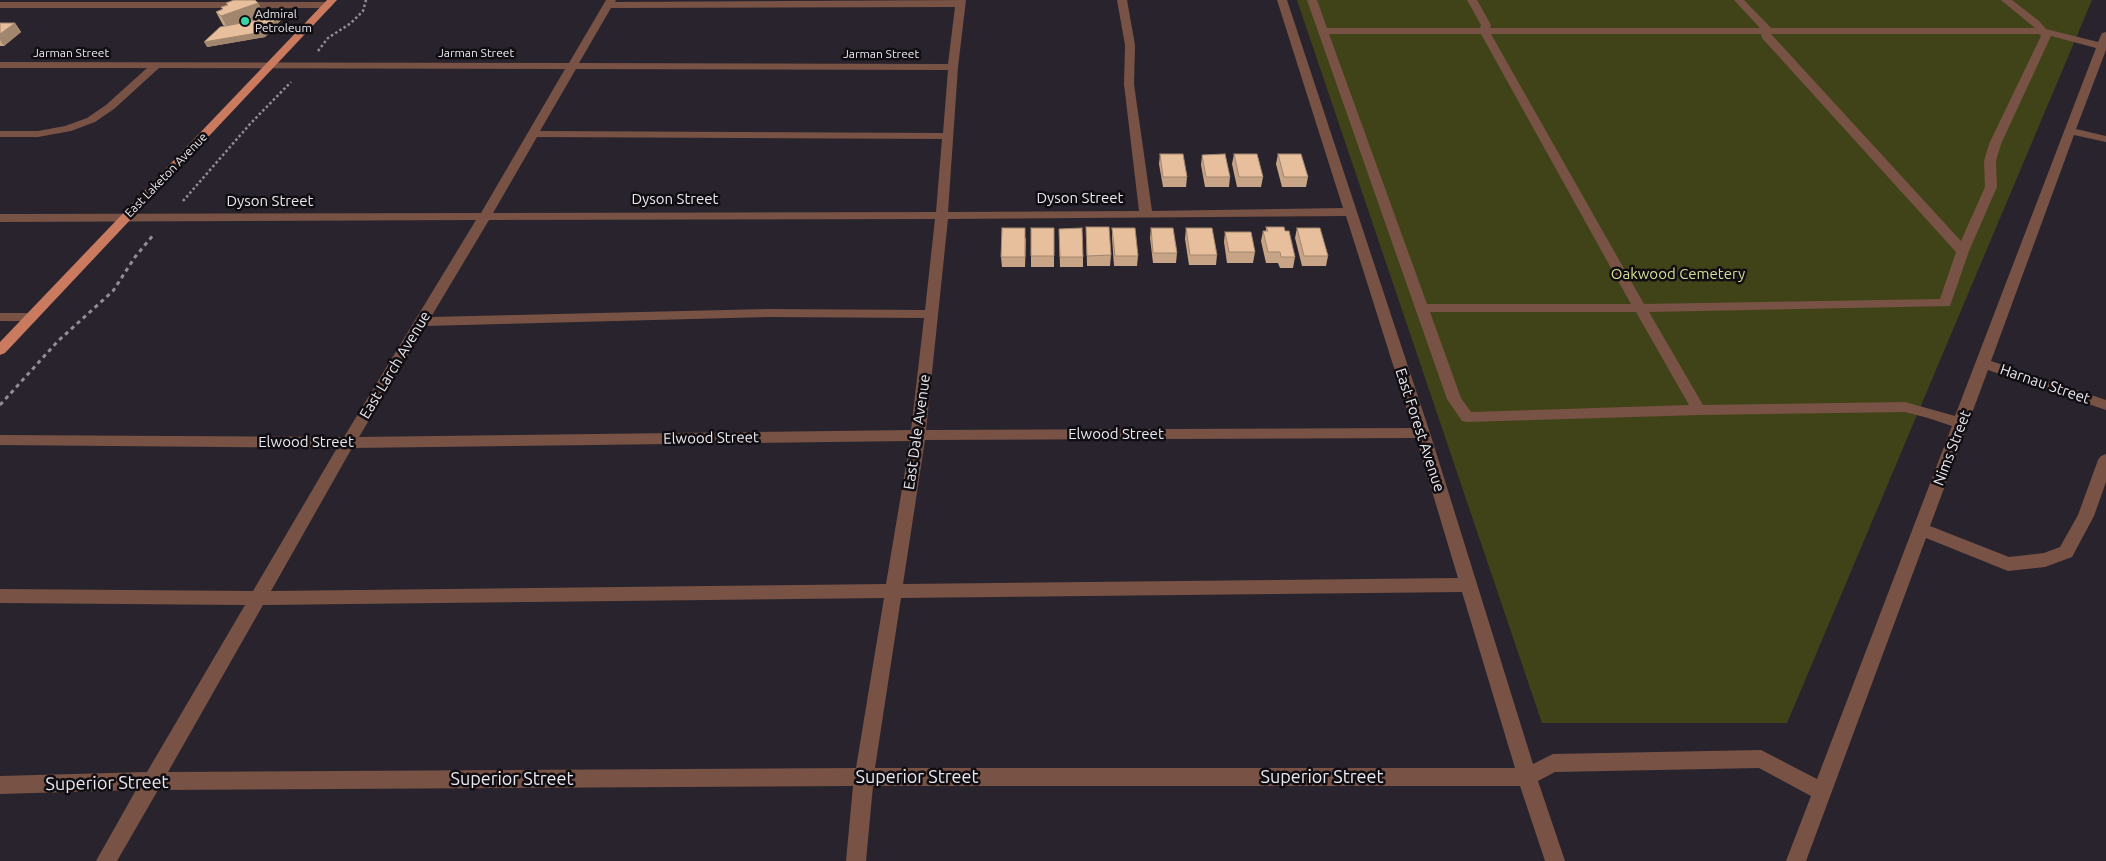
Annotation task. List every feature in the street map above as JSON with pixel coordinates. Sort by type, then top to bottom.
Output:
[{"type":"main road","name":"East Laketon Avenue","points":[[0,350],[330,2]]},
{"type":"street","points":[[1122,0],[1130,46],[1129,84],[1146,215]]},
{"type":"street","name":"East Forest Avenue","points":[[1282,0],[1422,433],[1527,777],[1555,861]]},
{"type":"street","points":[[1312,0],[1454,399],[1467,416],[1905,407],[1931,413],[1960,424]]},
{"type":"street","points":[[1472,0],[1486,24],[1484,31],[1640,308],[1700,410]]},
{"type":"street","points":[[1739,0],[1767,30]]},
{"type":"street","points":[[1421,308],[1640,308],[1945,303],[1963,251],[1991,187],[1990,160],[1996,144],[2046,36],[2036,23],[2006,0]]},
{"type":"street","points":[[0,5],[330,2]]},
{"type":"street","points":[[610,2],[961,2]]},
{"type":"street","name":"East Larch Avenue","points":[[106,861],[348,443],[485,216],[610,2]]},
{"type":"street","name":"East Dale Avenue","points":[[856,861],[864,777],[918,435],[942,214],[953,67],[961,2]]},
{"type":"street","points":[[1767,30],[1766,36],[1963,251]]},
{"type":"street","points":[[1323,31],[2042,30],[2105,42]]},
{"type":"street","name":"Nims Street","points":[[1796,861],[2105,42]]},
{"type":"street","name":"Jarman Street","points":[[0,65],[953,67]]},
{"type":"street","points":[[0,134],[38,134],[67,129],[91,120],[110,107],[157,66]]},
{"type":"street","points":[[2070,131],[2106,139]]},
{"type":"street","points":[[533,134],[948,136]]},
{"type":"street","name":"Dyson Street","points":[[0,218],[942,214],[1146,215],[1350,212]]},
{"type":"street","points":[[421,322],[768,313],[931,314]]},
{"type":"street","points":[[0,317],[31,317]]},
{"type":"street","name":"Harnau Street","points":[[1983,363],[2106,405]]},
{"type":"street","name":"Elwood Street","points":[[0,440],[348,443],[918,435],[1422,433]]},
{"type":"street","points":[[1921,529],[2008,564],[2045,560],[2059,555],[2066,552],[2086,516],[2106,460]]},
{"type":"street","points":[[0,596],[258,598],[894,589],[1468,585]]},
{"type":"street","name":"Superior Street","points":[[0,785],[152,781],[864,777],[1527,777],[1552,763],[1761,759],[1822,792]]},
{"type":"green space","name":"Oakwood Cemetery","points":[[1297,0],[2092,0],[1787,723],[1542,723]]},
{"type":"building","points":[[234,0],[255,0],[258,3],[221,16],[216,12],[223,9],[221,7],[228,5],[226,3]]},
{"type":"building","points":[[279,16],[263,32],[204,42],[220,27]]},
{"type":"building","points":[[0,23],[15,23],[0,34]]},
{"type":"building","points":[[1160,154],[1183,154],[1187,177],[1163,177]]},
{"type":"building","points":[[1225,154],[1230,177],[1206,177],[1202,155]]},
{"type":"building","points":[[1234,154],[1257,154],[1263,177],[1239,177]]},
{"type":"building","points":[[1278,154],[1301,154],[1308,177],[1284,177]]},
{"type":"building","points":[[1086,227],[1109,227],[1111,255],[1087,256]]},
{"type":"building","points":[[1266,227],[1284,227],[1285,231],[1289,231],[1295,257],[1281,257],[1280,252],[1268,252],[1263,231],[1268,231]]},
{"type":"building","points":[[1002,228],[1025,228],[1025,257],[1001,257]]},
{"type":"building","points":[[1031,228],[1054,228],[1054,256],[1031,256]]},
{"type":"building","points":[[1082,228],[1083,257],[1060,257],[1059,229]]},
{"type":"building","points":[[1112,228],[1135,228],[1138,256],[1115,256]]},
{"type":"building","points":[[1151,228],[1173,228],[1177,253],[1153,253]]},
{"type":"building","points":[[1186,228],[1212,228],[1217,255],[1190,255]]},
{"type":"building","points":[[1297,228],[1320,228],[1328,256],[1304,256]]},
{"type":"building","points":[[1225,232],[1251,232],[1255,252],[1229,252]]},
{"type":"place","name":"Admiral Petroleum","points":[[245,21]]}]
